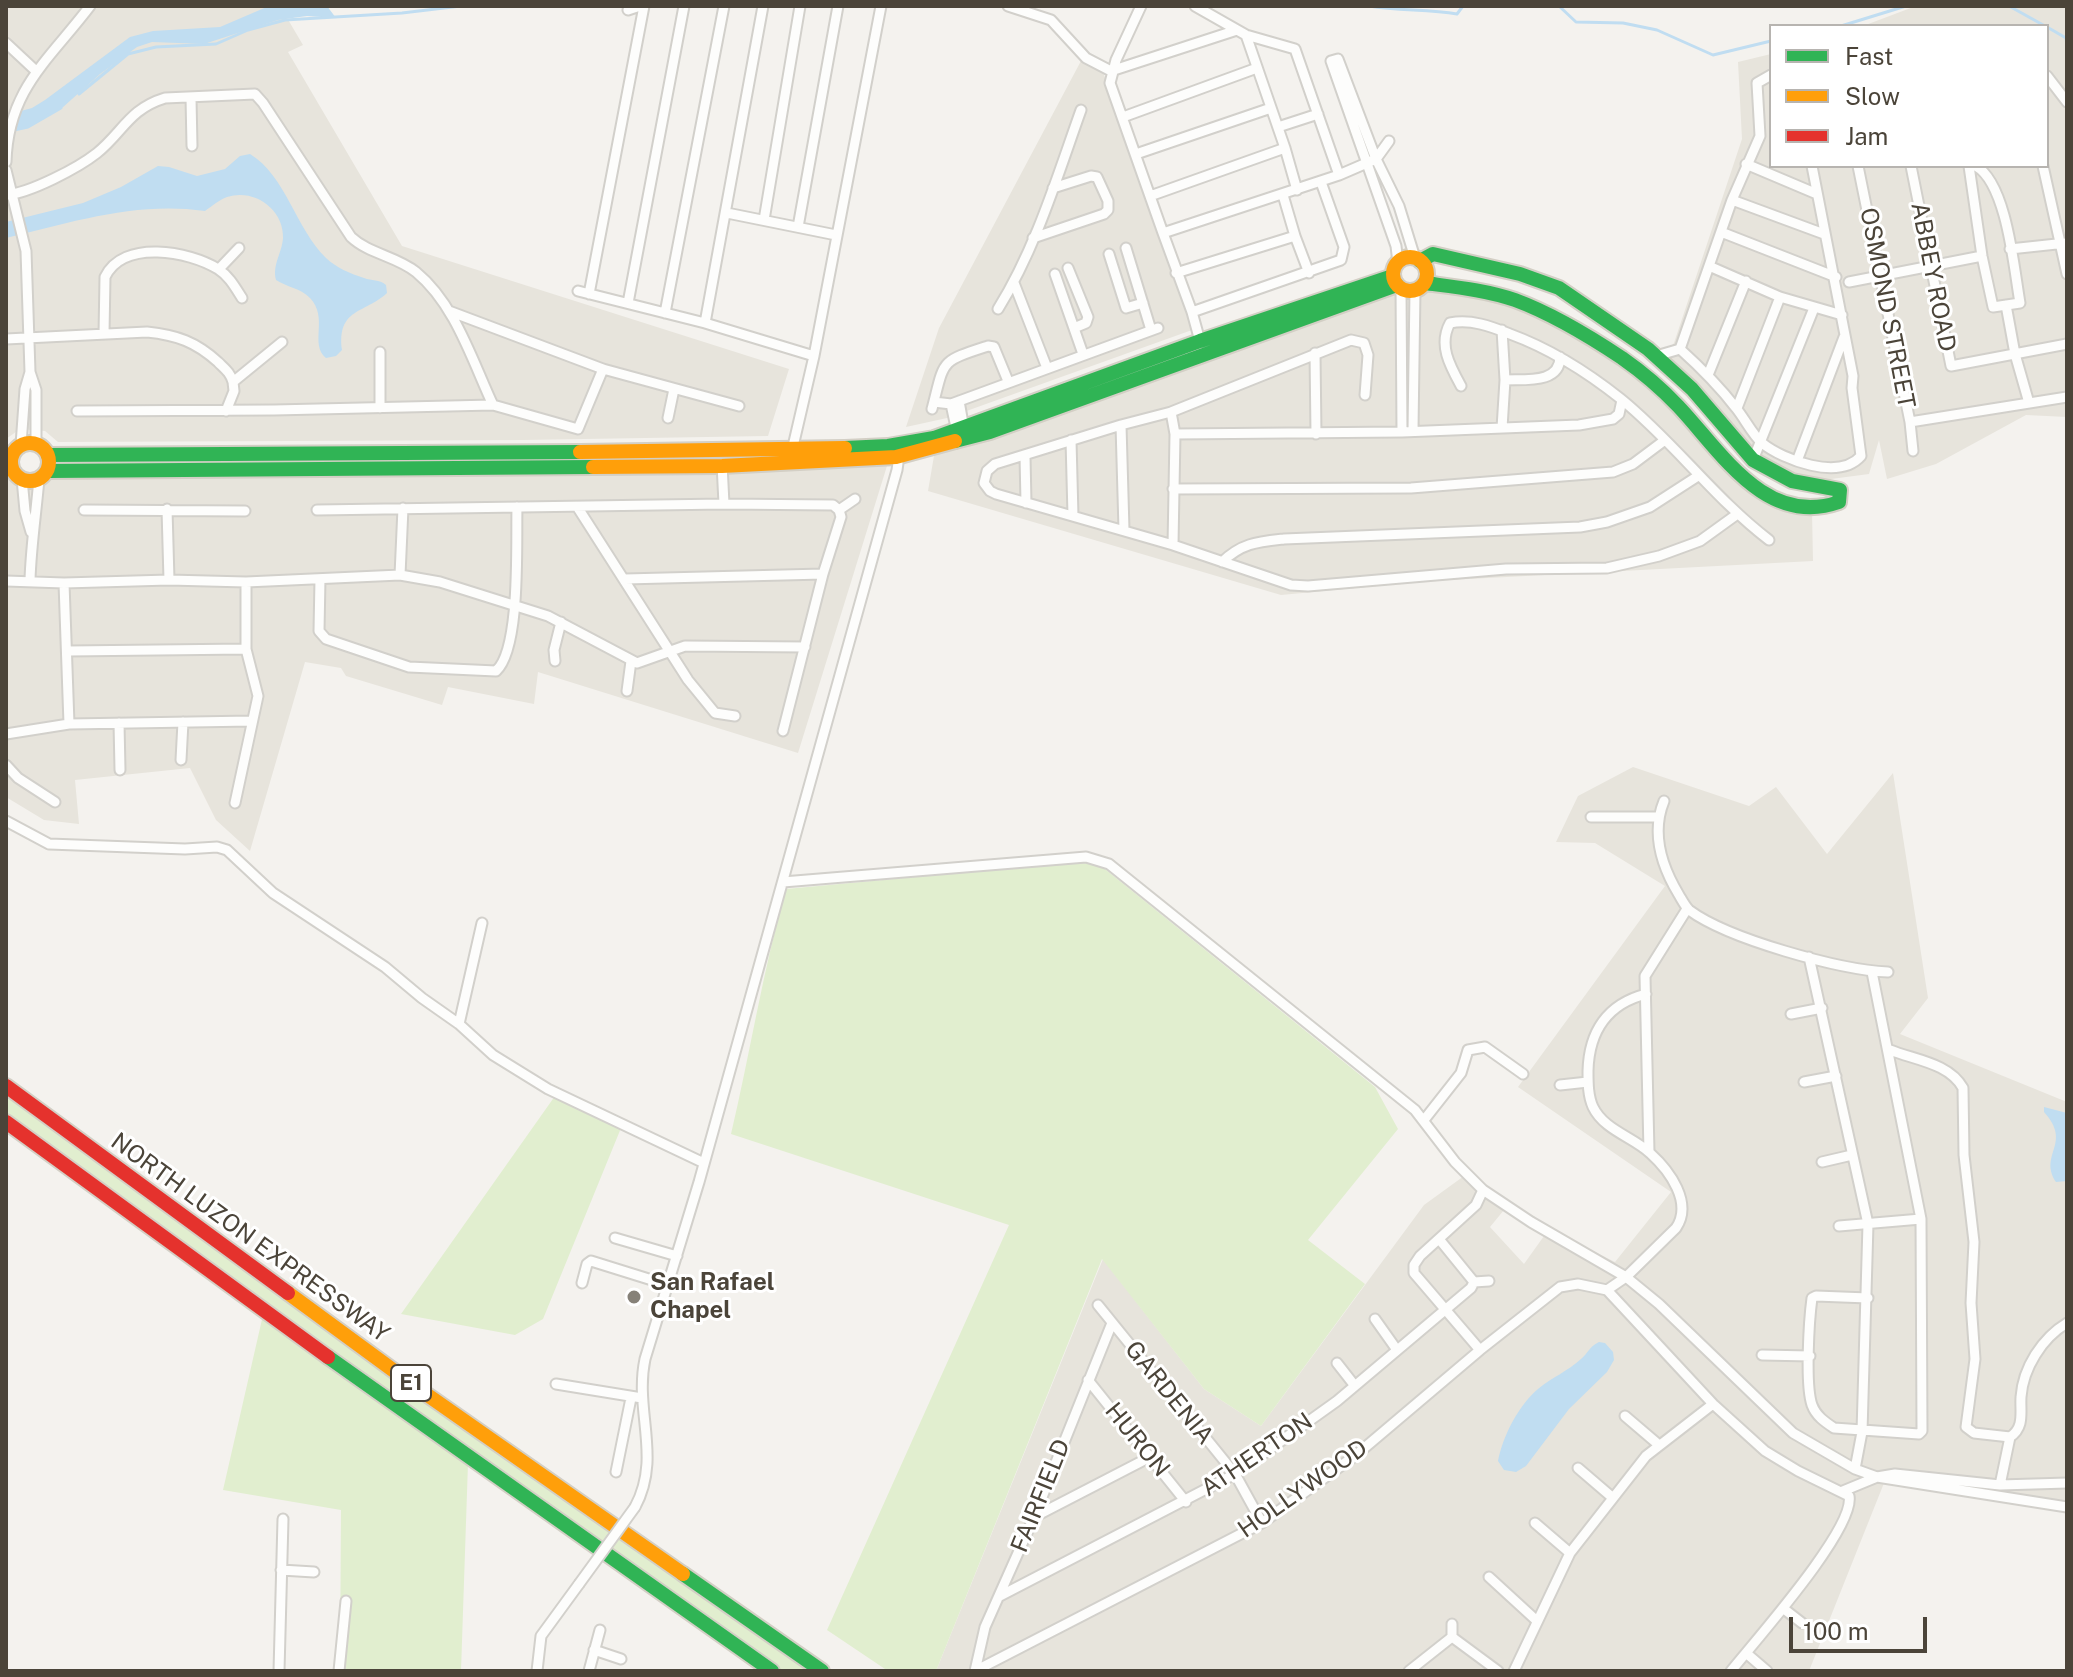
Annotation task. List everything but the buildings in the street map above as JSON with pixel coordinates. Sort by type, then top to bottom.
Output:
[{"type":"main road","points":[[962,434],[1200,341],[1405,281],[1475,290],[1513,300],[1563,322],[1616,354],[1646,377],[1703,433],[1737,476],[1754,488],[1781,502],[1816,507],[1839,502],[1840,490],[1792,481],[1757,462],[1692,389],[1648,349],[1559,288],[1520,274],[1433,254],[1418,260],[1406,258],[1405,281]]},
{"type":"main road","points":[[16,460],[44,475],[892,452],[934,438],[990,432],[1405,281],[1426,268],[1418,260]]},
{"type":"main road","points":[[16,460],[48,455],[722,459]]},
{"type":"main road","points":[[44,475],[48,455]]},
{"type":"main road","name":"NORTH LUZON EXPRESSWAY","points":[[6,1086],[416,1387],[822,1671]]},
{"type":"main road","name":"NORTH LUZON EXPRESSWAY","points":[[6,1122],[400,1410],[772,1671]]},
{"type":"street","points":[[74,6],[83,15]]},
{"type":"street","points":[[6,162],[15,109],[36,71],[90,6]]},
{"type":"street","points":[[589,294],[642,6],[628,10]]},
{"type":"street","points":[[628,303],[684,6]]},
{"type":"street","points":[[665,313],[724,6]]},
{"type":"street","points":[[705,323],[763,6]]},
{"type":"street","points":[[764,220],[800,6]]},
{"type":"street","points":[[798,227],[838,6]]},
{"type":"street","points":[[791,457],[814,356],[881,6]]},
{"type":"street","points":[[1008,6],[1051,20],[1086,58],[1111,71],[1241,32]]},
{"type":"street","points":[[1141,6],[1111,71],[1110,83],[1200,341]]},
{"type":"street","points":[[1195,6],[1241,32],[1295,49],[1339,175]]},
{"type":"street","points":[[1241,32],[1278,127],[1297,190]]},
{"type":"street","points":[[6,43],[36,71]]},
{"type":"street","points":[[1335,60],[1371,161],[1405,281],[1413,430]]},
{"type":"street","points":[[1123,117],[1257,68]]},
{"type":"street","points":[[1680,349],[1746,164],[1766,137],[1757,83],[1769,76]]},
{"type":"street","points":[[2049,79],[2067,102]]},
{"type":"street","points":[[9,195],[45,182],[97,153],[126,120],[154,101],[255,94],[351,237],[358,244],[418,273],[449,311],[493,405]]},
{"type":"street","points":[[191,98],[192,146]]},
{"type":"street","points":[[1136,154],[1271,108]]},
{"type":"street","points":[[998,309],[1014,283],[1033,238],[1081,110]]},
{"type":"street","points":[[1278,127],[1318,114]]},
{"type":"street","points":[[1163,233],[1339,175],[1371,161],[1389,141]]},
{"type":"street","points":[[1150,196],[1285,148]]},
{"type":"street","points":[[1371,161],[1399,206],[1418,260]]},
{"type":"street","points":[[1746,164],[1817,194]]},
{"type":"street","points":[[1680,349],[1708,375],[1765,445],[1779,455],[1828,467],[1852,464],[1861,456],[1853,376],[1812,168]]},
{"type":"street","name":"OSMOND STREET","points":[[1858,168],[1910,422],[1913,451]]},
{"type":"street","name":"ABBEY ROAD","points":[[1911,168],[1951,366],[2067,344]]},
{"type":"street","points":[[1969,168],[1993,307],[2020,303],[1999,200],[1992,181],[1978,168]]},
{"type":"street","points":[[2044,168],[2064,242],[2067,274]]},
{"type":"street","points":[[6,170],[9,195],[19,216],[29,276],[30,372],[36,390],[16,460]]},
{"type":"street","points":[[1033,238],[1108,210],[1108,201],[1097,177],[1091,176],[1053,188]]},
{"type":"street","points":[[1192,312],[1337,263],[1344,256],[1344,247],[1321,182]]},
{"type":"street","points":[[1283,195],[1309,273]]},
{"type":"street","points":[[1732,200],[1824,234]]},
{"type":"street","points":[[727,213],[836,235]]},
{"type":"street","points":[[1721,232],[1836,277]]},
{"type":"street","points":[[1176,273],[1295,236]]},
{"type":"street","points":[[2010,249],[2064,242]]},
{"type":"street","points":[[219,269],[239,248]]},
{"type":"street","points":[[1008,381],[997,351],[988,346],[947,361],[933,405],[955,402],[1154,329],[1127,248],[1106,256],[1126,308],[1143,303]]},
{"type":"street","points":[[104,334],[105,277],[109,269],[118,261],[152,252],[195,258],[219,269],[242,298]]},
{"type":"street","points":[[1849,282],[1982,256]]},
{"type":"street","points":[[1709,266],[1780,297],[1842,315]]},
{"type":"street","points":[[1074,328],[1086,323],[1088,317],[1070,268],[1051,275],[1083,354]]},
{"type":"street","points":[[1402,432],[1405,281]]},
{"type":"street","points":[[1708,375],[1746,281]]},
{"type":"street","points":[[1014,283],[1047,368]]},
{"type":"street","points":[[578,291],[705,323],[814,356]]},
{"type":"street","points":[[1737,408],[1780,297]]},
{"type":"street","points":[[2006,305],[2015,354],[2029,403]]},
{"type":"street","points":[[1757,462],[1814,308]]},
{"type":"street","points":[[449,311],[603,369],[739,406]]},
{"type":"street","points":[[1461,386],[1445,353],[1446,330],[1450,323],[1474,322],[1533,342],[1588,374],[1622,400],[1736,515],[1769,540]]},
{"type":"street","points":[[1502,330],[1505,380],[1502,428]]},
{"type":"street","points":[[6,339],[147,332],[187,339],[230,373],[234,391],[226,411]]},
{"type":"street","points":[[1797,461],[1845,334]]},
{"type":"street","points":[[1365,395],[1368,355],[1364,343],[1351,340],[1171,412],[995,464],[987,471],[984,483],[990,491],[1026,503],[1173,545],[1291,585],[1308,586],[1506,569],[1607,568],[1659,556],[1700,541],[1736,515]]},
{"type":"street","points":[[233,382],[282,342]]},
{"type":"street","points":[[1648,349],[1656,356],[1680,349]]},
{"type":"street","points":[[380,352],[380,408]]},
{"type":"street","points":[[1315,353],[1316,434]]},
{"type":"street","points":[[1505,380],[1543,378],[1554,374],[1560,366],[1560,357]]},
{"type":"street","points":[[77,411],[493,405],[578,429],[603,369]]},
{"type":"street","points":[[30,372],[16,460],[31,532],[30,580]]},
{"type":"street","points":[[668,418],[674,389]]},
{"type":"street","points":[[1910,422],[2067,397]]},
{"type":"street","points":[[1175,434],[1316,434],[1579,425],[1613,419],[1619,414],[1622,400]]},
{"type":"street","points":[[955,402],[962,434]]},
{"type":"street","points":[[1171,412],[1175,434],[1173,545]]},
{"type":"street","points":[[1121,425],[1124,530]]},
{"type":"street","points":[[1071,440],[1073,516]]},
{"type":"street","points":[[1173,489],[1411,488],[1613,472],[1633,464],[1665,440]]},
{"type":"street","points":[[616,1472],[645,1359],[704,1163],[897,470],[892,452]]},
{"type":"street","points":[[1025,456],[1026,503]]},
{"type":"street","points":[[722,459],[724,504]]},
{"type":"street","points":[[31,532],[37,518],[44,475]]},
{"type":"street","points":[[1222,562],[1236,549],[1253,543],[1284,539],[1580,527],[1618,519],[1650,507],[1698,476]]},
{"type":"street","points":[[839,510],[855,499]]},
{"type":"street","points":[[317,510],[833,505],[841,517],[823,574],[783,731]]},
{"type":"street","points":[[320,579],[319,631],[326,639],[409,667],[496,671],[504,660],[515,606],[517,507]]},
{"type":"street","points":[[400,575],[403,508]]},
{"type":"street","points":[[578,508],[669,651],[708,706],[715,713],[735,716]]},
{"type":"street","points":[[167,509],[169,580]]},
{"type":"street","points":[[84,510],[245,511]]},
{"type":"street","points":[[625,579],[823,574]]},
{"type":"street","points":[[6,581],[246,582],[400,575],[440,582],[561,622],[631,661],[645,662],[685,646],[805,647]]},
{"type":"street","points":[[235,803],[258,696],[246,649],[246,582]]},
{"type":"street","points":[[64,583],[69,724]]},
{"type":"street","points":[[555,661],[554,650],[561,622]]},
{"type":"street","points":[[68,651],[246,649]]},
{"type":"street","points":[[627,691],[631,661]]},
{"type":"street","points":[[6,734],[69,724],[252,721]]},
{"type":"street","points":[[181,760],[183,722]]},
{"type":"street","points":[[119,723],[120,770]]},
{"type":"street","points":[[6,765],[18,778],[55,802]]},
{"type":"street","points":[[1664,801],[1658,817],[1658,830],[1666,874],[1687,909],[1741,937],[1809,957],[1872,972],[1888,972]]},
{"type":"street","points":[[1591,817],[1658,817]]},
{"type":"street","points":[[6,821],[34,838],[58,845],[185,849],[217,847],[227,850],[273,893],[385,967],[459,1024],[493,1055],[548,1089],[704,1163]]},
{"type":"street","points":[[783,882],[1086,857],[1109,864],[1415,1110],[1455,1162],[1483,1190],[1544,1230],[1626,1277],[1659,1304],[1784,1426],[1855,1469],[1877,1477],[2067,1507]]},
{"type":"street","points":[[1649,1152],[1645,976],[1687,909]]},
{"type":"street","points":[[459,1024],[482,923]]},
{"type":"street","points":[[1809,957],[1868,1224],[1862,1432],[1855,1469]]},
{"type":"street","points":[[1868,1298],[1812,1298],[1811,1398],[1818,1415],[1834,1428],[1919,1434],[1922,1431],[1921,1219],[1890,1050],[1872,972]]},
{"type":"street","points":[[1646,994],[1609,1012],[1598,1026],[1588,1053],[1588,1082],[1594,1109],[1621,1135],[1649,1152],[1675,1187],[1684,1209],[1676,1228],[1626,1277],[1607,1290],[1713,1404],[1765,1451],[1798,1471],[1843,1491],[1851,1500],[1834,1538],[1784,1609],[1731,1671]]},
{"type":"street","points":[[1791,1014],[1822,1008]]},
{"type":"street","points":[[1424,1120],[1461,1073],[1466,1054],[1471,1049],[1485,1047],[1523,1074]]},
{"type":"street","points":[[1890,1050],[1947,1069],[1963,1088],[1964,1155],[1974,1242],[1971,1303],[1975,1359],[1966,1427],[1974,1433],[2010,1437],[2017,1433],[2021,1395],[2033,1358],[2048,1338],[2067,1323]]},
{"type":"street","points":[[1804,1082],[1836,1076]]},
{"type":"street","points":[[1560,1085],[1588,1082]]},
{"type":"street","points":[[1822,1162],[1852,1155]]},
{"type":"street","points":[[1480,1350],[1414,1273],[1414,1265],[1476,1205],[1483,1190]]},
{"type":"street","points":[[1839,1226],[1921,1219]]},
{"type":"street","points":[[615,1238],[677,1256]]},
{"type":"street","points":[[1439,1239],[1474,1282],[1489,1281]]},
{"type":"street","points":[[582,1283],[587,1264],[591,1261],[668,1285]]},
{"type":"street","name":"ATHERTON","points":[[1000,1596],[1235,1474],[1355,1386],[1471,1288],[1474,1282]]},
{"type":"street","name":"HOLLYWOOD","points":[[975,1671],[1262,1523],[1356,1455],[1560,1287],[1578,1284],[1607,1290]]},
{"type":"street","name":"GARDENIA","points":[[1098,1305],[1235,1474],[1262,1523]]},
{"type":"street","points":[[1375,1319],[1397,1350]]},
{"type":"street","name":"FAIRFIELD","points":[[975,1671],[980,1641],[1112,1323]]},
{"type":"street","points":[[1762,1355],[1810,1356]]},
{"type":"street","points":[[1337,1363],[1355,1386]]},
{"type":"street","name":"HURON","points":[[1088,1380],[1186,1502]]},
{"type":"street","points":[[556,1384],[636,1398]]},
{"type":"street","points":[[537,1671],[541,1636],[635,1507],[643,1488],[648,1469],[636,1398]]},
{"type":"street","points":[[1514,1671],[1570,1553],[1632,1472],[1659,1445],[1713,1404]]},
{"type":"street","points":[[1625,1416],[1659,1445]]},
{"type":"street","points":[[2000,1485],[2010,1437]]},
{"type":"street","points":[[1034,1517],[1152,1456]]},
{"type":"street","points":[[1578,1468],[1613,1498]]},
{"type":"street","points":[[1843,1491],[1877,1477],[1911,1474],[2000,1485],[2067,1483]]},
{"type":"street","points":[[279,1671],[283,1519]]},
{"type":"street","points":[[1535,1523],[1570,1553]]},
{"type":"street","points":[[281,1570],[314,1572]]},
{"type":"street","points":[[1489,1577],[1537,1621]]},
{"type":"street","points":[[339,1671],[346,1601]]},
{"type":"street","points":[[1784,1609],[1802,1623]]},
{"type":"street","points":[[1452,1624],[1452,1637]]},
{"type":"street","points":[[589,1671],[600,1630]]},
{"type":"street","points":[[1409,1671],[1452,1637]]},
{"type":"street","points":[[1452,1637],[1498,1671]]},
{"type":"street","points":[[594,1650],[621,1659]]},
{"type":"street","points":[[1746,1653],[1767,1671]]},
{"type":"shaded area","points":[[6,6],[280,6],[303,45],[288,52],[402,246],[789,369],[768,436],[58,442],[45,431],[20,429],[6,439]]},
{"type":"shaded area","points":[[1916,6],[2067,6],[2067,417],[2026,415],[1936,464],[1887,479],[1879,440],[1869,474],[1816,481],[1768,464],[1750,452],[1664,356],[1674,343],[1742,139],[1738,62],[1769,54],[1769,168],[2049,168],[2049,24],[1868,24]]},
{"type":"shaded area","points":[[1082,59],[1102,69],[1192,330],[947,418],[906,427],[939,328]]},
{"type":"shaded area","points":[[1443,283],[1506,294],[1658,388],[1732,475],[1812,511],[1813,561],[1430,581],[1281,595],[928,491],[935,450],[1363,295]]},
{"type":"shaded area","points":[[891,453],[798,753],[538,672],[534,704],[448,687],[442,705],[346,676],[341,668],[305,662],[250,851],[216,820],[190,768],[75,780],[79,824],[44,820],[6,797],[6,462],[17,473],[44,473],[57,462],[334,464]]},
{"type":"shaded area","points":[[1633,767],[1749,806],[1776,787],[1827,854],[1893,773],[1928,998],[1900,1034],[2067,1102],[2067,1507],[1884,1483],[1809,1671],[936,1671],[1103,1259],[1204,1389],[1261,1426],[1424,1205],[1464,1176],[1504,1210],[1490,1227],[1524,1264],[1549,1229],[1615,1262],[1671,1192],[1518,1087],[1665,886],[1595,843],[1556,842],[1578,796]]},
{"type":"green space","points":[[1076,862],[1100,865],[1375,1087],[1398,1129],[1308,1240],[1365,1284],[1261,1426],[1204,1389],[1102,1259],[936,1671],[888,1671],[827,1630],[1009,1225],[731,1134],[770,950],[786,889]]},
{"type":"green space","points":[[6,1093],[810,1671],[780,1671],[591,1542],[6,1116]]},
{"type":"green space","points":[[555,1096],[621,1128],[543,1319],[515,1335],[401,1314]]},
{"type":"green space","points":[[263,1315],[468,1463],[461,1671],[340,1671],[341,1510],[223,1490]]},
{"type":"water","points":[[269,6],[327,6],[336,18],[307,16],[278,20],[204,44],[152,42],[137,47],[62,108],[26,127],[6,132],[6,115],[32,108],[45,100],[130,37],[153,31],[220,27]]},
{"type":"water","points":[[250,154],[273,175],[307,233],[326,258],[349,272],[386,285],[387,293],[348,319],[342,336],[342,350],[336,356],[326,358],[321,352],[318,314],[310,298],[276,280],[282,228],[273,210],[257,198],[227,197],[205,211],[130,211],[6,238],[6,222],[83,203],[121,187],[158,166],[197,176],[225,169],[240,156]]},
{"type":"water","points":[[2044,1107],[2067,1113],[2067,1181],[2056,1182],[2052,1172],[2056,1132]]},
{"type":"water","points":[[1599,1342],[1605,1343],[1613,1352],[1614,1360],[1607,1372],[1569,1409],[1526,1466],[1516,1472],[1504,1470],[1498,1461],[1500,1451],[1512,1422],[1524,1404],[1538,1389],[1576,1363]]},
{"type":"waterway","points":[[79,94],[128,54],[156,47],[216,44],[248,30],[285,20],[461,6]]},
{"type":"waterway","points":[[1369,6],[1457,14],[1463,6]]},
{"type":"waterway","points":[[1559,6],[1576,22],[1623,23],[1657,30],[1713,55],[1769,41]]},
{"type":"waterway","points":[[1848,24],[1906,6]]},
{"type":"waterway","points":[[2009,6],[2041,24]]},
{"type":"waterway","points":[[2049,28],[2066,38],[2067,45]]},
{"type":"waterway","points":[[14,130],[28,127],[61,108]]},
{"type":"traffic: fast","points":[[1420,261],[1433,254],[1520,274],[1559,288],[1648,349],[1692,389],[1753,460],[1792,481],[1840,490],[1839,502],[1813,507],[1789,504],[1767,495],[1728,463],[1651,380],[1557,319],[1504,297],[1425,283]]},
{"type":"traffic: fast","points":[[845,448],[888,446],[934,438],[1200,341],[1393,276]]},
{"type":"traffic: fast","points":[[955,441],[990,432],[1397,285]]},
{"type":"traffic: fast","points":[[48,455],[580,452]]},
{"type":"traffic: fast","points":[[48,471],[593,467]]},
{"type":"traffic: fast","points":[[328,1357],[772,1671]]},
{"type":"traffic: fast","points":[[683,1574],[822,1671]]},
{"type":"traffic: slow","points":[[1410,257],[1422,262],[1427,274],[1422,286],[1410,291],[1398,286],[1393,274],[1398,262],[1410,257]]},
{"type":"traffic: slow","points":[[593,467],[722,466],[896,457],[955,441]]},
{"type":"traffic: slow","points":[[30,443],[43,449],[49,462],[43,475],[30,481],[17,475],[11,462],[17,449],[30,443]]},
{"type":"traffic: slow","points":[[580,452],[845,448]]},
{"type":"traffic: slow","points":[[288,1293],[683,1574]]},
{"type":"traffic: jam","points":[[6,1086],[288,1293]]},
{"type":"traffic: jam","points":[[6,1122],[328,1357]]},
{"type":"place","name":"San Rafael Chapel","points":[[634,1297]]}]
